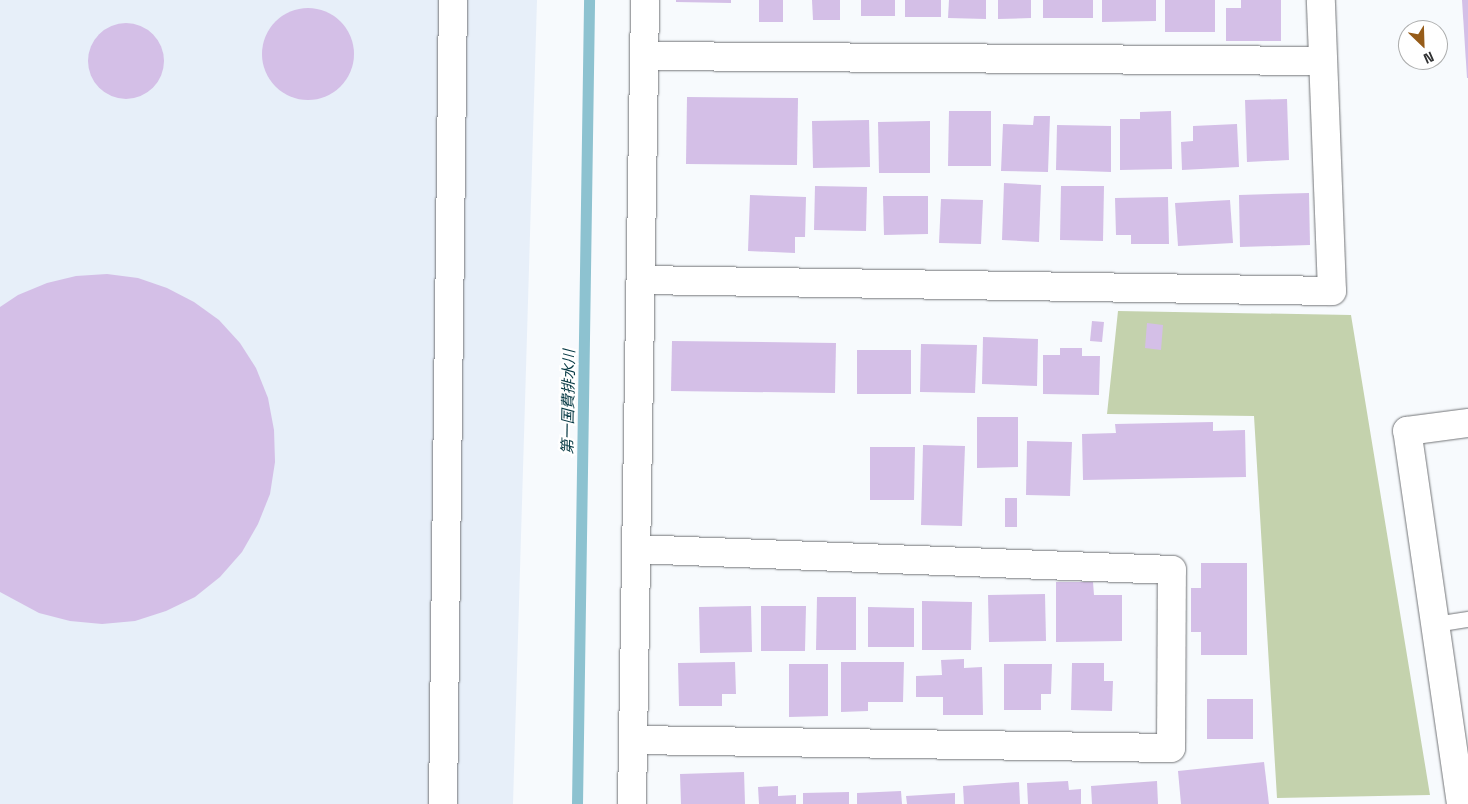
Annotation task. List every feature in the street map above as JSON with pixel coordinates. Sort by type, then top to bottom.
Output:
[{"type":"street","points":[[443,804],[453,0]]},
{"type":"street","points":[[632,804],[646,0]]},
{"type":"street","points":[[641,280],[1332,291],[1321,0]]},
{"type":"street","points":[[645,56],[1323,61]]},
{"type":"street","points":[[1461,804],[1460,743],[1435,624],[1407,431],[1468,423]]},
{"type":"street","points":[[632,740],[1171,748],[1172,570],[636,549]]},
{"type":"lane","points":[[1435,624],[1468,619]]},
{"type":"shaded area","points":[[0,0],[537,0],[513,804],[0,804]]},
{"type":"green space","points":[[1118,311],[1351,315],[1430,795],[1277,798],[1254,416],[1107,414]]},
{"type":"building","points":[[676,0],[731,0],[731,3],[676,2]]},
{"type":"building","points":[[759,0],[783,0],[783,22],[759,22]]},
{"type":"building","points":[[812,0],[840,0],[840,20],[813,20]]},
{"type":"building","points":[[861,0],[895,0],[895,16],[861,16]]},
{"type":"building","points":[[905,0],[941,0],[941,17],[905,17]]},
{"type":"building","points":[[949,0],[986,0],[986,19],[948,18]]},
{"type":"building","points":[[998,0],[1031,0],[1031,18],[998,19]]},
{"type":"building","points":[[1043,0],[1093,0],[1093,18],[1043,18]]},
{"type":"building","points":[[1102,0],[1156,0],[1156,21],[1102,22]]},
{"type":"building","points":[[1165,0],[1215,0],[1215,32],[1165,32]]},
{"type":"building","points":[[1241,0],[1281,0],[1281,41],[1226,41],[1226,8],[1241,8]]},
{"type":"building","points":[[1462,0],[1468,0],[1468,78],[1467,78]]},
{"type":"building","points":[[308,8],[326,11],[341,21],[351,36],[354,54],[351,72],[341,87],[326,97],[308,100],[290,97],[275,87],[265,72],[262,54],[265,36],[275,21],[290,11]]},
{"type":"building","points":[[126,23],[141,26],[153,34],[161,46],[164,61],[161,76],[153,88],[141,96],[126,99],[111,96],[99,88],[91,76],[88,61],[91,46],[99,34],[111,26]]},
{"type":"building","points":[[687,97],[798,98],[797,165],[686,164]]},
{"type":"building","points":[[1287,99],[1289,160],[1247,162],[1245,100]]},
{"type":"building","points":[[949,111],[991,111],[991,166],[948,166]]},
{"type":"building","points":[[1171,111],[1172,169],[1120,170],[1120,119],[1140,119],[1140,112]]},
{"type":"building","points":[[1034,116],[1050,116],[1048,172],[1001,171],[1003,124],[1033,125]]},
{"type":"building","points":[[869,120],[870,167],[813,168],[812,121]]},
{"type":"building","points":[[930,121],[930,173],[879,173],[878,122]]},
{"type":"building","points":[[1237,124],[1239,167],[1182,170],[1181,142],[1193,141],[1193,126]]},
{"type":"building","points":[[1057,125],[1111,126],[1111,172],[1056,170]]},
{"type":"building","points":[[1004,183],[1041,185],[1039,242],[1002,240]]},
{"type":"building","points":[[815,186],[867,187],[866,231],[814,230]]},
{"type":"building","points":[[1061,186],[1104,186],[1103,241],[1060,240]]},
{"type":"building","points":[[1309,193],[1310,245],[1240,247],[1239,195]]},
{"type":"building","points":[[750,195],[806,197],[805,237],[795,237],[795,253],[748,251]]},
{"type":"building","points":[[883,196],[928,196],[928,234],[884,235]]},
{"type":"building","points":[[1168,197],[1169,244],[1131,244],[1131,235],[1116,235],[1115,198]]},
{"type":"building","points":[[941,199],[983,200],[981,244],[939,243]]},
{"type":"building","points":[[1230,200],[1233,243],[1178,246],[1175,203]]},
{"type":"building","points":[[107,274],[138,278],[167,288],[194,302],[219,320],[240,343],[256,368],[268,398],[274,430],[275,462],[270,494],[258,524],[242,552],[220,577],[195,597],[166,611],[135,621],[102,624],[70,621],[39,613],[0,592],[0,307],[18,295],[47,283],[76,276]]},
{"type":"building","points":[[1092,321],[1104,322],[1102,342],[1090,341]]},
{"type":"building","points":[[1147,323],[1163,325],[1161,350],[1145,348]]},
{"type":"building","points":[[983,337],[1038,339],[1037,386],[982,384]]},
{"type":"building","points":[[672,341],[836,343],[835,393],[671,391]]},
{"type":"building","points":[[921,344],[977,345],[975,393],[920,392]]},
{"type":"building","points":[[1060,348],[1082,348],[1082,356],[1100,356],[1099,395],[1043,394],[1043,355],[1060,355]]},
{"type":"building","points":[[857,350],[911,350],[911,394],[857,394]]},
{"type":"building","points":[[977,417],[1018,417],[1018,467],[977,468]]},
{"type":"building","points":[[1213,422],[1213,431],[1245,430],[1246,477],[1083,480],[1082,434],[1116,433],[1115,424]]},
{"type":"building","points":[[1027,441],[1072,442],[1070,496],[1026,495]]},
{"type":"building","points":[[923,445],[965,446],[962,526],[921,525]]},
{"type":"building","points":[[870,447],[915,447],[914,500],[870,500]]},
{"type":"building","points":[[1005,498],[1017,498],[1017,527],[1005,527]]},
{"type":"building","points":[[1201,563],[1247,563],[1247,655],[1201,655],[1201,632],[1191,632],[1191,588],[1201,588]]},
{"type":"building","points":[[1056,582],[1093,582],[1094,595],[1122,595],[1122,641],[1056,642]]},
{"type":"building","points":[[1045,594],[1046,641],[989,642],[988,595]]},
{"type":"building","points":[[817,597],[856,597],[856,650],[816,650]]},
{"type":"building","points":[[922,601],[972,602],[971,650],[922,650]]},
{"type":"building","points":[[751,606],[752,652],[700,653],[699,607]]},
{"type":"building","points":[[761,606],[806,606],[805,651],[761,651]]},
{"type":"building","points":[[868,607],[914,608],[914,647],[868,647]]},
{"type":"building","points":[[964,659],[964,668],[982,667],[983,715],[943,715],[943,697],[916,697],[916,676],[942,675],[941,660]]},
{"type":"building","points":[[735,662],[736,694],[722,694],[722,706],[679,706],[678,663]]},
{"type":"building","points":[[841,662],[904,662],[903,702],[868,702],[868,711],[841,712]]},
{"type":"building","points":[[1072,663],[1104,663],[1104,681],[1113,681],[1112,711],[1071,710]]},
{"type":"building","points":[[789,664],[828,664],[828,716],[789,717]]},
{"type":"building","points":[[1004,664],[1052,664],[1051,694],[1041,694],[1041,710],[1004,710]]},
{"type":"building","points":[[1207,699],[1253,699],[1253,739],[1207,739]]},
{"type":"building","points":[[1264,762],[1269,804],[1181,804],[1178,771]]},
{"type":"building","points":[[744,772],[745,804],[681,804],[680,774]]},
{"type":"building","points":[[1068,781],[1069,790],[1081,789],[1081,804],[1028,804],[1027,783]]},
{"type":"building","points":[[1157,781],[1158,804],[1092,804],[1091,786]]},
{"type":"building","points":[[1019,782],[1020,804],[964,804],[963,786]]},
{"type":"building","points":[[778,786],[778,796],[796,795],[796,804],[759,804],[758,787]]},
{"type":"building","points":[[901,791],[902,804],[857,804],[857,793]]},
{"type":"building","points":[[849,792],[849,804],[803,804],[803,793]]},
{"type":"building","points":[[955,793],[955,804],[907,804],[906,796]]},
{"type":"waterway","name":"第一国費排水川","points":[[577,804],[589,0]]}]
